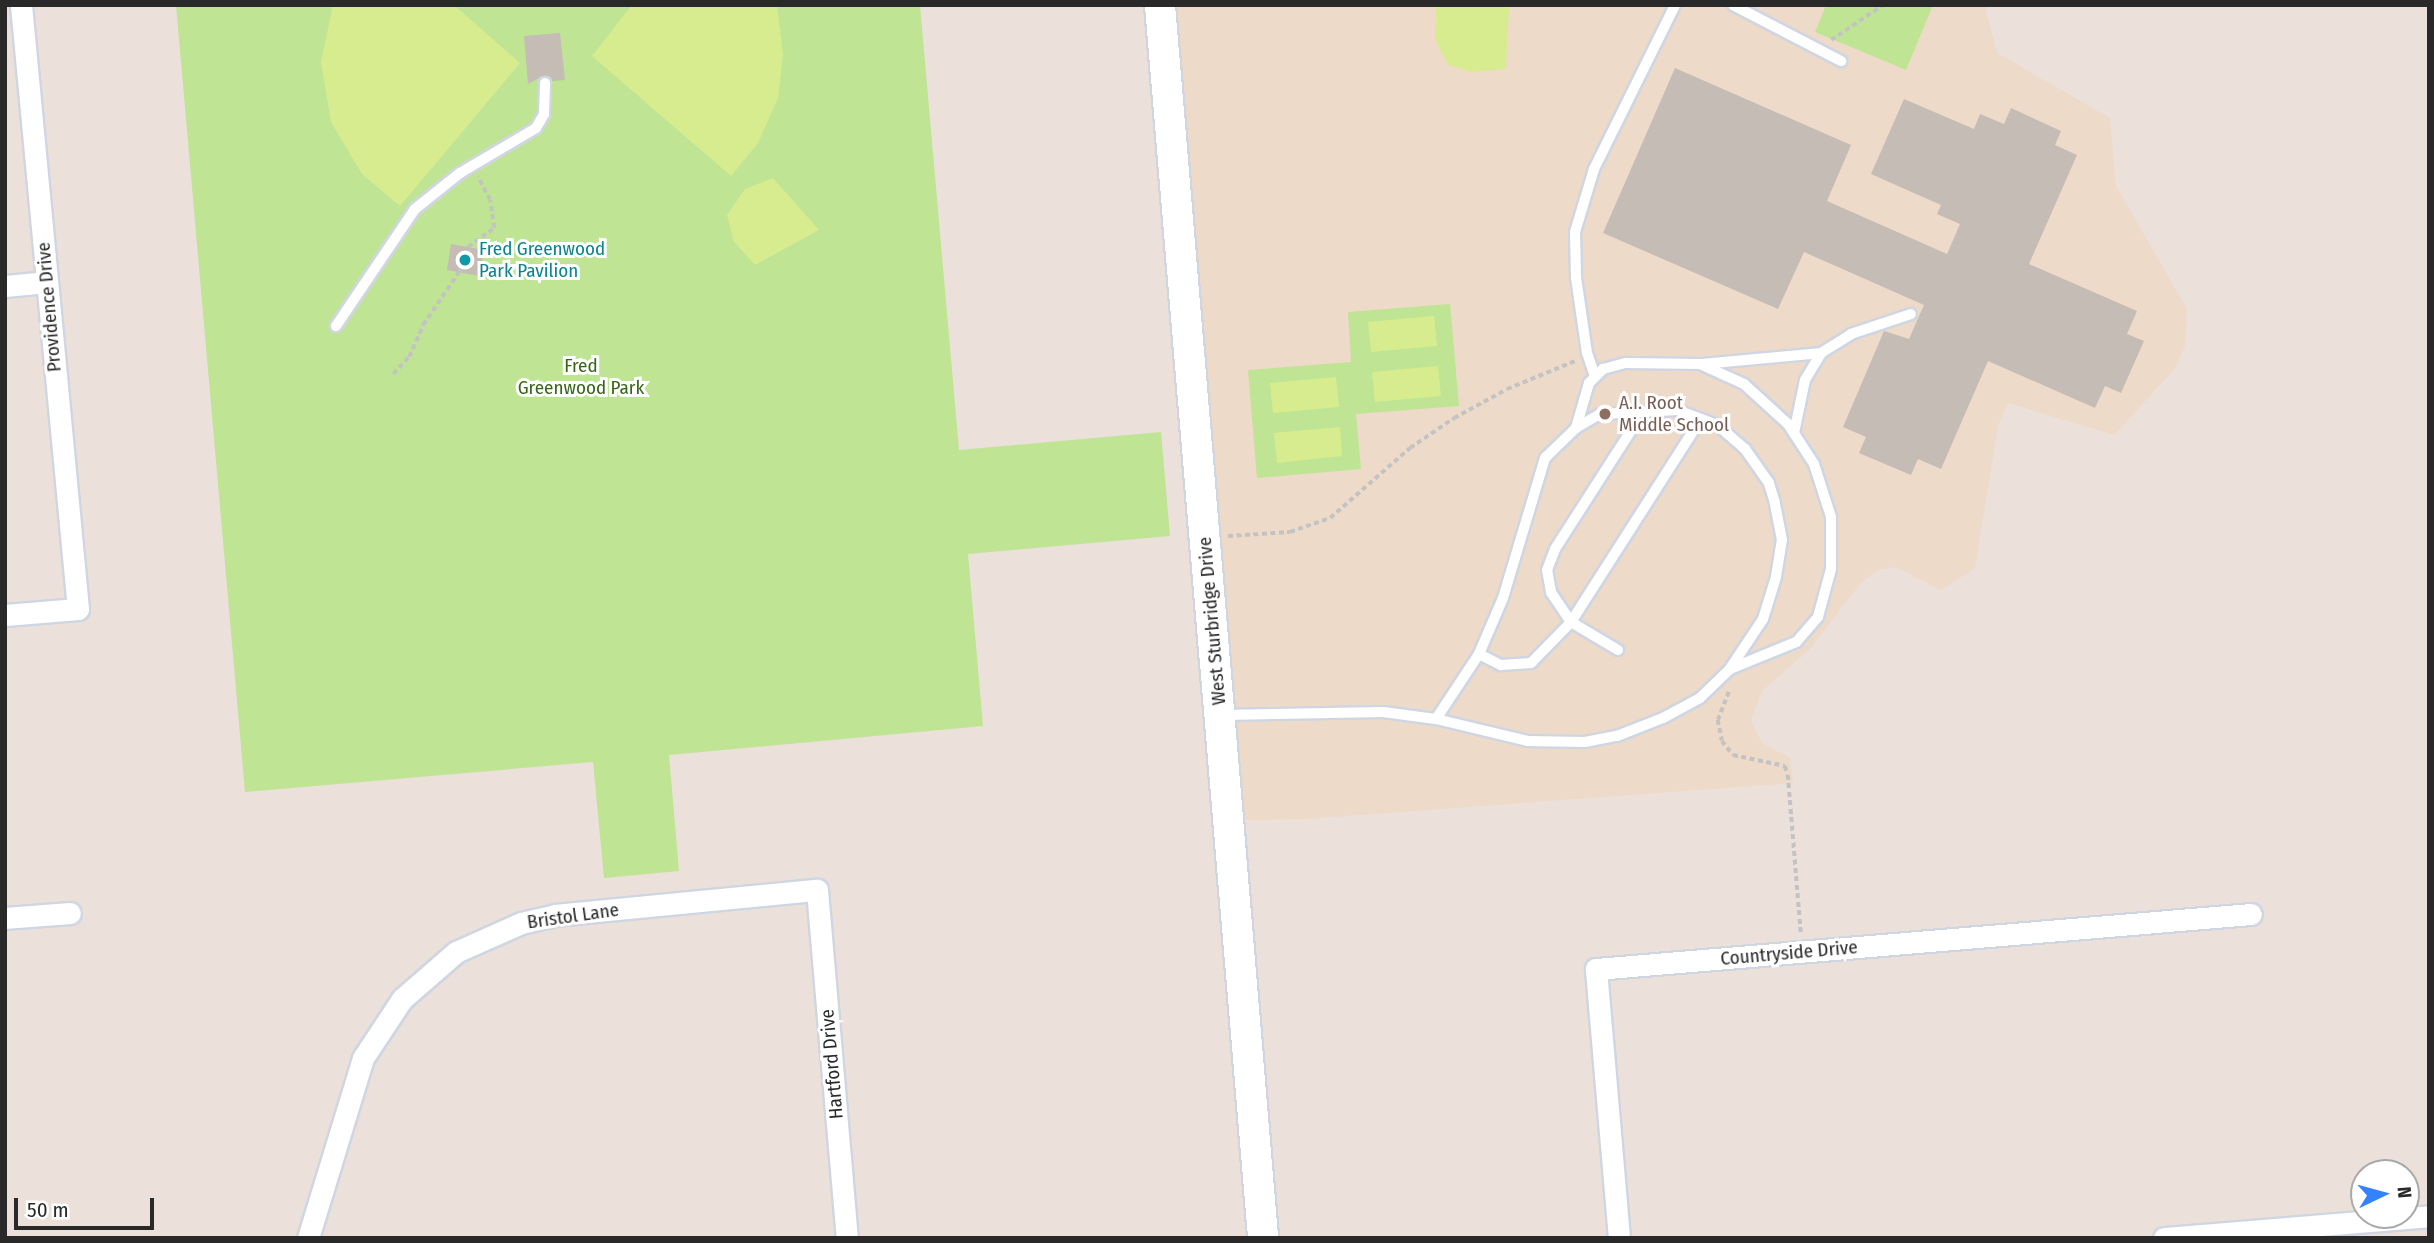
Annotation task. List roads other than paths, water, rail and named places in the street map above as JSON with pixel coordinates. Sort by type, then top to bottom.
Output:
[{"type":"street","name":"Providence Drive","points":[[5,615],[78,609],[21,5]]},
{"type":"street","name":"West Sturbridge Drive","points":[[1160,5],[1263,1238]]},
{"type":"street","points":[[5,286],[47,282]]},
{"type":"street","name":"Bristol Lane","points":[[308,1238],[363,1058],[402,999],[456,953],[498,932],[555,915],[817,890]]},
{"type":"street","name":"Hartford Drive","points":[[817,890],[847,1238]]},
{"type":"street","points":[[5,918],[70,913]]},
{"type":"street","name":"Countryside Drive","points":[[1619,1238],[1596,969],[2251,914]]},
{"type":"street","points":[[2164,1238],[2298,1232],[2429,1216]]},
{"type":"lane","points":[[1595,376],[1587,354],[1576,278],[1575,232],[1594,169],[1675,5]]},
{"type":"lane","points":[[1733,5],[1841,61]]},
{"type":"lane","points":[[336,326],[415,209],[472,166],[536,128],[544,114],[545,83]]},
{"type":"lane","points":[[1794,433],[1805,380],[1821,353],[1851,334],[1911,314]]},
{"type":"lane","points":[[1576,428],[1589,383],[1603,369],[1626,363],[1700,364],[1821,353]]},
{"type":"lane","points":[[1700,364],[1744,384],[1794,433],[1814,464],[1831,517],[1831,569],[1818,617],[1796,642],[1732,669]]},
{"type":"lane","points":[[1618,650],[1572,622],[1551,592],[1547,570],[1555,549],[1632,429],[1636,410]]},
{"type":"lane","points":[[1219,715],[1329,709],[1436,719],[1528,741],[1585,742],[1617,736],[1663,719],[1700,698],[1732,669],[1763,619],[1776,577],[1782,540],[1769,483],[1745,449],[1717,425],[1677,410],[1636,410],[1600,414],[1576,428],[1545,458],[1522,546],[1479,654],[1436,719]]},
{"type":"lane","points":[[1479,654],[1501,665],[1531,663],[1572,622],[1701,419]]},
{"type":"place","name":"Fred Greenwood Park Pavilion","points":[[465,260]]},
{"type":"place","name":"A.I. Root Middle School","points":[[1605,414]]},
{"type":"park label","name":"Fred Greenwood Park","points":[[581,377]]}]
